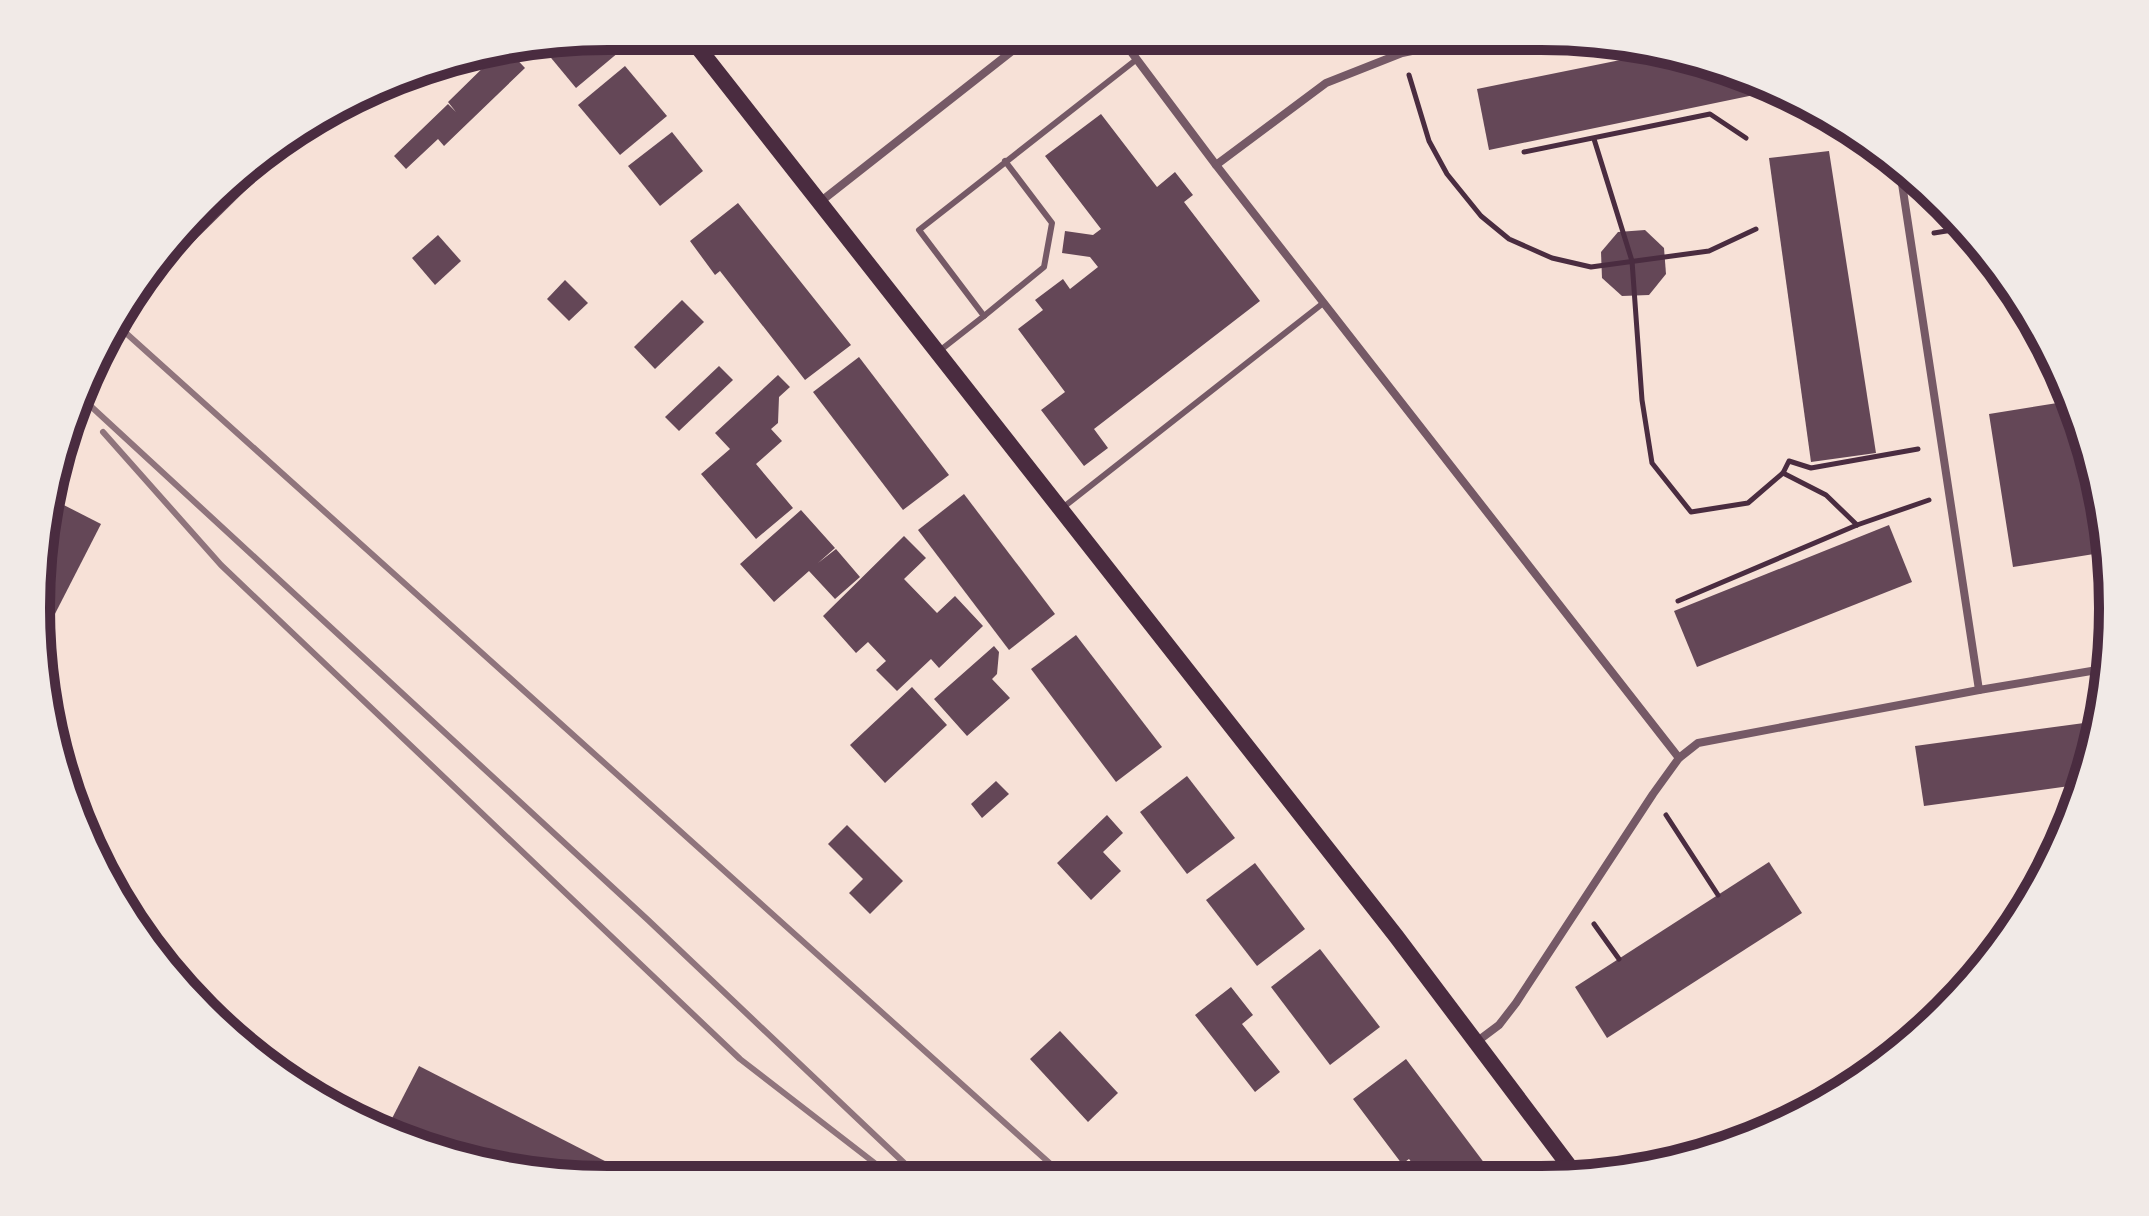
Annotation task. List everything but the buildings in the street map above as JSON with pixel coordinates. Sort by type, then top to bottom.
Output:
[{"type":"main road","points":[[700,50],[1396,936],[1569,1165]]},
{"type":"street","points":[[820,203],[1014,50]]},
{"type":"street","points":[[1130,50],[1322,304],[1679,758]]},
{"type":"street","points":[[1216,165],[1326,83],[1416,50]]},
{"type":"street","points":[[1902,182],[1979,690]]},
{"type":"street","points":[[1475,1043],[1499,1025],[1516,1003],[1653,794],[1679,758],[1698,743],[2095,670]]},
{"type":"lane","points":[[984,316],[919,230],[1137,59]]},
{"type":"lane","points":[[938,352],[1044,267],[1052,223],[1005,161]]},
{"type":"lane","points":[[1061,509],[1322,304]]},
{"type":"path","points":[[1402,53],[1429,141],[1447,174],[1481,216],[1509,239],[1552,258],[1591,267],[1709,251],[1756,229]]},
{"type":"path","points":[[1524,152],[1710,114],[1746,138]]},
{"type":"path","points":[[1594,139],[1632,261],[1642,400],[1652,463],[1691,512],[1748,503],[1783,473],[1789,461],[1811,468],[1942,445]]},
{"type":"path","points":[[1783,473],[1826,495],[1857,525]]},
{"type":"path","points":[[1678,601],[1857,525],[1949,493]]},
{"type":"path","points":[[1653,794],[1718,895]]},
{"type":"path","points":[[1581,906],[1619,959]]},
{"type":"railway","points":[[124,331],[1053,1166]]},
{"type":"railway","points":[[89,404],[648,920],[907,1166]]},
{"type":"railway","points":[[103,432],[221,565],[740,1059],[878,1166]]}]
